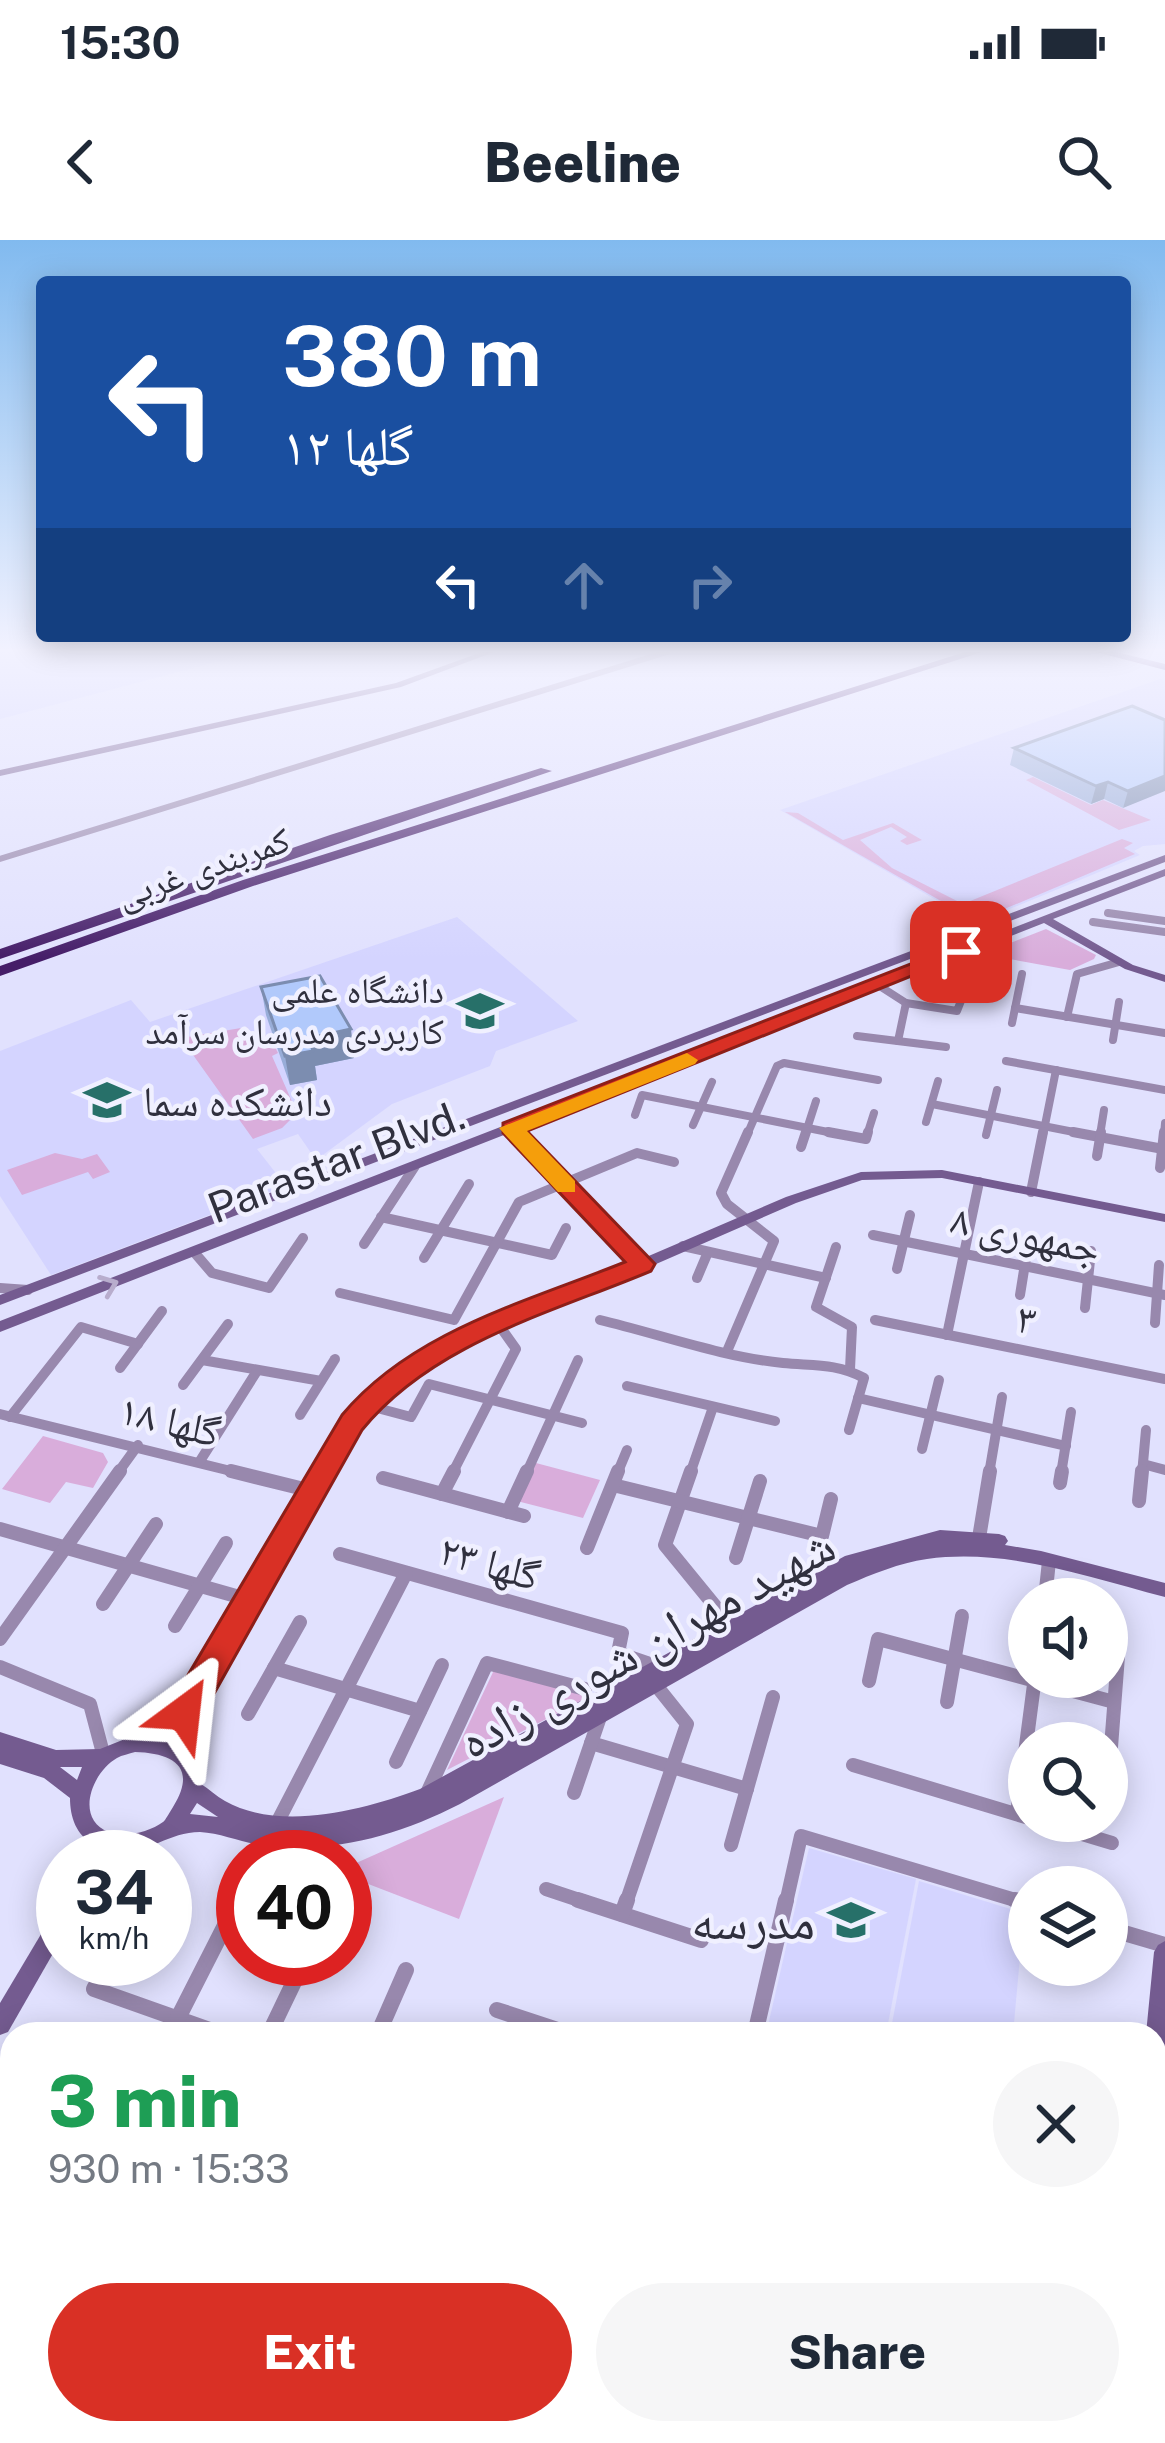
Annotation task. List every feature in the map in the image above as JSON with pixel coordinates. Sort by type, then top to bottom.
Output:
[{"type":"highway","name":"کمربندی غربی","points":[[0,954],[356,831],[603,755]]},
{"type":"highway","name":"کمربندی غربی","points":[[0,971],[248,883],[652,755]]},
{"type":"main road","points":[[0,770],[65,755]]},
{"type":"main road","points":[[0,770],[71,755]]},
{"type":"main road","name":"Parastar Blvd.","points":[[0,1300],[1165,858]]},
{"type":"main road","name":"Parastar Blvd.","points":[[0,1327],[1165,872]]},
{"type":"main road","points":[[1048,917],[1118,961],[1165,978]]},
{"type":"main road","points":[[541,1096],[557,1110]]},
{"type":"main road","points":[[511,1128],[642,1264]]},
{"type":"main road","points":[[167,1744],[366,1405],[408,1366],[683,1246],[861,1176],[923,1173],[1165,1218]]},
{"type":"main road","name":"شهید مهران شوری زاده","points":[[372,1830],[407,1818],[600,1714],[732,1628],[851,1561],[905,1543],[940,1537],[979,1538],[1165,1590]]},
{"type":"main road","name":"شهید مهران شوری زاده","points":[[171,1828],[199,1822],[273,1830],[318,1825],[362,1819],[426,1796],[875,1563],[943,1547],[1050,1556],[1165,1580]]},
{"type":"main road","points":[[0,1741],[56,1759],[104,1757]]},
{"type":"main road","points":[[88,1830],[80,1814],[80,1794],[88,1774],[124,1745],[167,1744],[183,1754],[193,1770],[194,1790],[187,1810],[168,1830]]},
{"type":"main road","points":[[0,1755],[50,1772],[80,1794]]},
{"type":"main road","name":"شهید مهران شوری زاده","points":[[194,1790],[211,1805],[273,1830]]},
{"type":"main road","points":[[1158,2022],[1165,1948]]},
{"type":"main road","points":[[1,2022],[36,1962]]},
{"type":"street","points":[[0,859],[336,755]]},
{"type":"street","points":[[1108,913],[1165,922]]},
{"type":"street","points":[[1093,922],[1165,932]]},
{"type":"street","points":[[1067,1016],[1077,974],[1118,961]]},
{"type":"street","points":[[1012,1023],[1022,974]]},
{"type":"street","points":[[878,985],[906,1003],[957,1011],[964,993]]},
{"type":"street","points":[[1113,1040],[1119,1002]]},
{"type":"street","points":[[898,1041],[906,1003]]},
{"type":"street","points":[[1015,1008],[1165,1033]]},
{"type":"street","points":[[857,1036],[946,1047]]},
{"type":"street","points":[[1006,1061],[1165,1090]]},
{"type":"street","points":[[728,1349],[774,1241],[721,1193],[779,1064],[878,1081]]},
{"type":"street","points":[[1031,1192],[1056,1070]]},
{"type":"street","points":[[926,1122],[938,1081]]},
{"type":"street","points":[[693,1125],[712,1082]]},
{"type":"street","points":[[986,1135],[997,1090]]},
{"type":"street","points":[[635,1114],[641,1096],[866,1139],[874,1113]]},
{"type":"street","points":[[800,1148],[816,1101]]},
{"type":"street","points":[[932,1104],[1163,1150]]},
{"type":"street","points":[[1097,1156],[1104,1110]]},
{"type":"street","points":[[1160,1168],[1165,1123]]},
{"type":"street","points":[[340,1293],[454,1320],[519,1202],[637,1154],[674,1162]]},
{"type":"street","points":[[364,1244],[415,1166]]},
{"type":"street","points":[[947,1335],[979,1182]]},
{"type":"street","points":[[424,1258],[469,1184]]},
{"type":"street","points":[[897,1269],[910,1215]]},
{"type":"street","points":[[381,1217],[552,1255],[566,1228]]},
{"type":"street","name":"جمهوری ۸","points":[[873,1235],[1161,1294]]},
{"type":"street","points":[[194,1252],[212,1273],[269,1288],[303,1238]]},
{"type":"street","points":[[1020,1294],[1029,1239]]},
{"type":"street","points":[[683,1246],[826,1278]]},
{"type":"street","points":[[836,1247],[816,1307],[852,1327],[850,1369]]},
{"type":"street","points":[[1084,1308],[1091,1251]]},
{"type":"street","points":[[697,1278],[707,1252]]},
{"type":"street","points":[[1155,1323],[1161,1294],[1159,1265]]},
{"type":"street","points":[[0,1288],[28,1290]]},
{"type":"street","points":[[120,1368],[162,1311]]},
{"type":"street","points":[[599,1320],[784,1363],[810,1360],[850,1369],[864,1378],[849,1430]]},
{"type":"street","name":"۳","points":[[875,1320],[1165,1379]]},
{"type":"street","points":[[183,1385],[228,1324]]},
{"type":"street","points":[[442,1494],[516,1349],[499,1325]]},
{"type":"street","points":[[5,1416],[80,1328],[138,1344]]},
{"type":"street","points":[[300,1415],[335,1359]]},
{"type":"street","points":[[202,1360],[321,1381]]},
{"type":"street","points":[[508,1511],[578,1360]]},
{"type":"street","points":[[200,1461],[256,1371]]},
{"type":"street","points":[[922,1449],[939,1380]]},
{"type":"street","points":[[366,1405],[411,1417],[429,1384],[582,1423]]},
{"type":"street","points":[[627,1386],[775,1421]]},
{"type":"street","points":[[979,1538],[1002,1397]]},
{"type":"street","points":[[858,1398],[1066,1446]]},
{"type":"street","points":[[713,1407],[665,1545],[732,1628]]},
{"type":"street","points":[[1060,1483],[1071,1412]]},
{"type":"street","name":"گلها ۱۸","points":[[5,1416],[138,1444],[312,1491]]},
{"type":"street","points":[[1139,1501],[1146,1430]]},
{"type":"street","points":[[0,1639],[138,1444]]},
{"type":"street","points":[[587,1548],[627,1450]]},
{"type":"street","points":[[1143,1465],[1165,1470]]},
{"type":"street","points":[[383,1478],[524,1516]]},
{"type":"street","points":[[736,1558],[760,1481]]},
{"type":"street","points":[[613,1485],[822,1536],[831,1499]]},
{"type":"street","points":[[103,1604],[156,1524]]},
{"type":"street","points":[[1,1530],[250,1600]]},
{"type":"street","points":[[176,1626],[226,1544]]},
{"type":"street","name":"گلها ۲۳","points":[[340,1554],[622,1633],[617,1653],[659,1676]]},
{"type":"street","points":[[1047,1578],[1050,1556]]},
{"type":"street","points":[[273,1830],[406,1573]]},
{"type":"street","points":[[947,1702],[962,1616]]},
{"type":"street","points":[[248,1714],[300,1622]]},
{"type":"street","points":[[868,1681],[878,1639],[1008,1672]]},
{"type":"street","points":[[426,1796],[487,1663],[585,1689]]},
{"type":"street","points":[[396,1762],[442,1665]]},
{"type":"street","points":[[0,1667],[90,1704],[104,1757]]},
{"type":"street","points":[[274,1668],[420,1712]]},
{"type":"street","points":[[622,1914],[687,1724],[659,1676]]},
{"type":"street","points":[[731,1845],[773,1697]]},
{"type":"street","points":[[1100,1698],[1114,1702]]},
{"type":"street","points":[[1113,1722],[1114,1698]]},
{"type":"street","points":[[574,1793],[600,1714]]},
{"type":"street","points":[[591,1743],[747,1789]]},
{"type":"street","points":[[853,1765],[1008,1812]]},
{"type":"street","points":[[758,2022],[800,1836],[1008,1898]]},
{"type":"street","points":[[546,1888],[700,1940]]},
{"type":"street","points":[[1128,1935],[1165,1948]]},
{"type":"street","points":[[178,2018],[216,1943]]},
{"type":"street","points":[[383,2022],[406,1970]]},
{"type":"street","points":[[96,1986],[189,2022]]},
{"type":"street","points":[[275,2022],[292,1986]]},
{"type":"street","points":[[497,2010],[534,2022]]},
{"type":"shaded area","points":[[940,755],[1165,755],[1165,844],[1143,846],[1134,851],[1140,855],[976,923],[780,810]]},
{"type":"shaded area","points":[[1033,777],[1091,805],[1103,800],[1151,820],[1119,830],[1026,780]]},
{"type":"shaded area","points":[[785,812],[798,813],[843,840],[893,823],[922,840],[907,845],[900,841],[907,837],[891,827],[860,840],[892,868],[963,904],[1122,839],[1133,843],[1124,848],[1135,854],[976,921]]},
{"type":"shaded area","points":[[457,917],[578,1021],[496,1051],[490,1066],[392,1104],[316,1160],[298,1134],[257,1149],[286,1186],[51,1275],[0,1196],[0,1051],[131,1000],[150,1022]]},
{"type":"shaded area","points":[[1046,929],[1096,955],[1094,959],[1070,970],[982,954]]},
{"type":"shaded area","points":[[247,1027],[250,1038],[269,1035],[278,1053],[272,1056],[297,1113],[282,1128],[253,1139],[181,1038]]},
{"type":"shaded area","points":[[55,1153],[82,1159],[97,1154],[110,1172],[93,1179],[88,1172],[22,1195],[7,1170]]},
{"type":"shaded area","points":[[43,1436],[103,1453],[108,1462],[93,1488],[66,1482],[50,1503],[2,1489]]},
{"type":"shaded area","points":[[536,1463],[600,1480],[583,1518],[517,1501]]},
{"type":"shaded area","points":[[494,1670],[589,1697],[447,1770]]},
{"type":"shaded area","points":[[504,1797],[459,1919],[372,1885],[372,1856]]},
{"type":"shaded area","name":"مدرسه","points":[[809,1848],[916,1879],[888,2022],[769,2022]]},
{"type":"shaded area","points":[[919,1881],[1008,1908],[1008,1986],[1017,1986],[1014,2022],[892,2022]]},
{"type":"building","points":[[1029,755],[1165,755],[1165,776],[1128,791],[1108,782],[1096,786]]},
{"type":"building","points":[[320,976],[351,1029],[309,1038],[313,1051],[285,1056],[261,987]]},
{"type":"slow traffic","points":[[567,1186],[511,1128],[687,1060]]},
{"type":"place","name":"دانشگاه علمی کاربردی مدرسان سرآمد","points":[[480,1011]]},
{"type":"place","name":"دانشکده سما","points":[[107,1100]]},
{"type":"place","name":"مدرسه","points":[[851,1920]]},
{"type":"route","points":[[184,1713],[352,1422],[375,1394],[408,1366],[448,1345],[642,1264],[511,1128],[961,952]]}]
